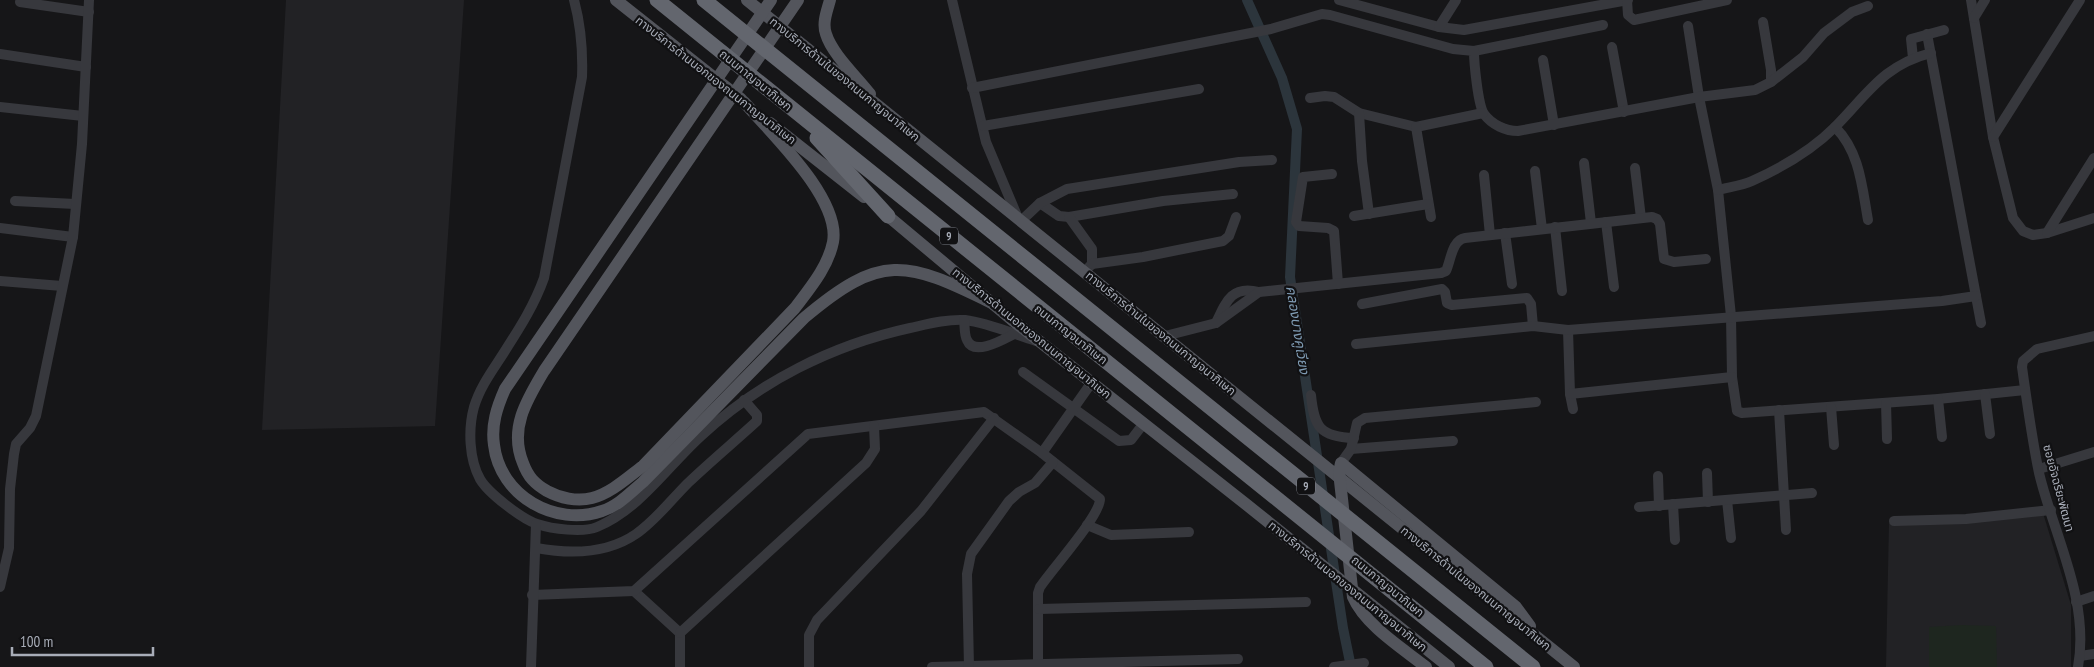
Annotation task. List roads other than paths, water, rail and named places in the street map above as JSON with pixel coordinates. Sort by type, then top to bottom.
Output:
[{"type":"highway","name":"ถนนกาญจนาภิเษก","points":[[656,0],[1486,667]]},
{"type":"highway","name":"9","points":[[704,0],[1533,667]]},
{"type":"highway","points":[[802,117],[830,154],[888,216]]},
{"type":"main road","name":"ทางบริการด้านนอกของถนนกาญจนาภิเษก","points":[[616,0],[888,216],[1041,343],[1248,505],[1448,667]]},
{"type":"main road","name":"ทางบริการด้านในของถนนกาญจนาภิเษก","points":[[747,0],[1020,219],[1088,267],[1164,336],[1232,392],[1574,667]]},
{"type":"main road","points":[[771,0],[505,389],[497,406],[493,435],[497,458],[514,488],[522,497],[544,510],[573,516],[603,511],[618,503],[637,488],[804,318],[832,295],[853,282],[884,270],[912,271],[964,289],[992,303]]},
{"type":"main road","points":[[744,102],[814,184],[825,202],[832,221],[833,240],[828,259],[805,294],[783,321],[738,365],[642,466],[616,486],[591,499],[567,498],[544,489],[534,483],[528,474],[517,445],[522,414],[529,396],[544,371],[798,0]]},
{"type":"main road","points":[[830,0],[825,19],[826,34],[841,58],[885,112]]},
{"type":"main road","points":[[1426,667],[1372,623],[1363,614],[1353,597],[1339,472],[1341,463],[1516,607],[1526,618],[1533,633]]},
{"type":"street","points":[[0,587],[9,548],[5,488],[16,444],[30,428],[40,404],[73,237],[83,116],[89,0]]},
{"type":"street","points":[[574,0],[582,40],[582,76],[544,278],[536,301],[482,386],[474,407],[471,428],[472,460],[481,480],[506,505],[536,524],[578,530],[596,527],[638,501],[701,436],[744,400],[784,375],[835,351],[890,332],[929,323],[964,320],[989,325],[1041,343]]},
{"type":"street","points":[[952,0],[986,142],[1020,219],[1040,203],[1067,189],[1239,162],[1272,160]]},
{"type":"street","points":[[1339,0],[1439,27],[1464,30],[1623,1],[1628,15],[1634,20],[1727,0]]},
{"type":"street","points":[[1439,27],[1456,0]]},
{"type":"street","points":[[1971,0],[1993,137],[2013,218],[2023,231],[2033,235],[2047,233],[2094,218]]},
{"type":"street","points":[[1974,18],[1985,0]]},
{"type":"street","points":[[1993,137],[2080,0]]},
{"type":"street","points":[[20,2],[89,12]]},
{"type":"street","points":[[1474,51],[1476,78],[1483,113],[1496,125],[1509,131],[1554,125],[1699,97],[1755,90],[1771,82],[1803,57],[1824,33],[1852,12],[1868,6]]},
{"type":"street","points":[[972,88],[1271,29],[1316,16],[1330,15],[1454,49],[1474,51],[1603,25]]},
{"type":"street","points":[[1763,22],[1771,70],[1771,82]]},
{"type":"street","points":[[1688,26],[1699,97],[1718,190],[1731,316],[1732,377],[1737,411],[1742,414],[1938,399],[2025,390]]},
{"type":"street","points":[[1913,58],[1911,39],[1944,30]]},
{"type":"street","points":[[1927,34],[1981,323]]},
{"type":"street","points":[[1612,47],[1624,112]]},
{"type":"street","points":[[1718,190],[1750,182],[1782,166],[1837,130],[1878,80],[1913,58],[1930,53]]},
{"type":"street","points":[[0,54],[86,67]]},
{"type":"street","points":[[1543,60],[1554,125]]},
{"type":"street","points":[[983,126],[1199,89]]},
{"type":"street","points":[[1310,98],[1334,97],[1359,113],[1416,127],[1483,113]]},
{"type":"street","points":[[0,108],[83,116]]},
{"type":"street","points":[[1359,113],[1362,160],[1369,214]]},
{"type":"street","points":[[1416,127],[1431,217]]},
{"type":"street","points":[[1837,130],[1848,141],[1860,172],[1868,220]]},
{"type":"street","points":[[2047,233],[2094,158]]},
{"type":"street","points":[[1584,163],[1591,223]]},
{"type":"street","points":[[1635,168],[1642,218]]},
{"type":"street","points":[[1534,171],[1542,229]]},
{"type":"street","points":[[1332,174],[1303,178],[1296,222],[1300,226],[1328,228],[1334,231],[1338,284]]},
{"type":"street","points":[[1484,175],[1490,235]]},
{"type":"street","points":[[1040,203],[1059,216],[1069,217],[1163,201],[1233,194]]},
{"type":"street","points":[[15,201],[75,204]]},
{"type":"street","points":[[1354,216],[1428,204]]},
{"type":"street","points":[[1069,217],[1092,249],[1088,267],[1223,241],[1229,236],[1236,217]]},
{"type":"street","points":[[1164,336],[1216,323],[1223,308],[1233,294],[1245,289],[1260,292],[1441,273],[1446,271],[1455,244],[1459,239],[1652,217],[1657,219],[1660,224],[1662,257],[1665,260],[1674,262],[1706,260]]},
{"type":"street","points":[[1606,222],[1614,287]]},
{"type":"street","points":[[1555,227],[1562,291]]},
{"type":"street","points":[[0,228],[73,237]]},
{"type":"street","points":[[1505,233],[1512,284]]},
{"type":"street","points":[[0,281],[62,286]]},
{"type":"street","points":[[1362,304],[1442,289],[1445,292],[1447,303],[1452,305],[1526,298],[1531,304],[1533,326]]},
{"type":"street","points":[[1356,344],[1533,326],[1568,330],[1942,301],[1976,296]]},
{"type":"street","points":[[964,320],[966,339],[968,343],[977,347],[991,345],[1014,334]]},
{"type":"street","points":[[1568,330],[1570,394],[1573,410]]},
{"type":"street","name":"ซอยอัจฉริยะพัฒนา","points":[[2078,667],[2080,627],[2076,602],[2039,469],[2022,368],[2023,361],[2027,355],[2037,349],[2094,336]]},
{"type":"street","points":[[1022,372],[1074,410],[1122,441],[1131,440],[1144,423]]},
{"type":"street","points":[[1570,394],[1732,377]]},
{"type":"street","points":[[1042,452],[1074,410],[1092,382]]},
{"type":"street","points":[[1986,394],[1990,434]]},
{"type":"street","points":[[1311,395],[1315,420],[1324,432],[1340,438],[1354,438]]},
{"type":"street","points":[[1938,399],[1942,437]]},
{"type":"street","points":[[536,548],[560,553],[583,552],[607,547],[635,535],[688,483],[757,422],[756,415],[744,400]]},
{"type":"street","points":[[1341,463],[1351,449],[1357,423],[1370,416],[1536,402]]},
{"type":"street","points":[[1886,403],[1888,439]]},
{"type":"street","points":[[1831,407],[1834,445]]},
{"type":"street","points":[[1779,410],[1786,530]]},
{"type":"street","points":[[532,595],[634,591],[804,436],[814,433],[984,412],[1042,452],[1100,499],[1099,506],[1087,525],[1040,587],[1038,593],[1038,665]]},
{"type":"street","points":[[809,667],[809,635],[817,620],[921,510],[994,418]]},
{"type":"street","points":[[680,667],[680,633],[866,463],[875,449],[874,426]]},
{"type":"street","points":[[1351,449],[1453,441]]},
{"type":"street","points":[[2039,469],[2094,452]]},
{"type":"street","points":[[969,666],[967,574],[971,554],[1010,501],[1019,492],[1036,484],[1053,462]]},
{"type":"street","points":[[1707,473],[1708,502]]},
{"type":"street","points":[[1658,476],[1659,506]]},
{"type":"street","points":[[1639,507],[1784,496],[1812,492]]},
{"type":"street","points":[[1727,500],[1731,538]]},
{"type":"street","points":[[1673,504],[1675,540]]},
{"type":"street","points":[[1894,521],[1966,519],[2051,510]]},
{"type":"street","points":[[531,667],[532,595],[536,524]]},
{"type":"street","points":[[1087,525],[1111,535],[1189,532]]},
{"type":"street","points":[[634,591],[680,633]]},
{"type":"street","points":[[2076,602],[2094,596]]},
{"type":"street","points":[[1039,609],[1306,602]]},
{"type":"street","points":[[2080,656],[2094,654]]},
{"type":"street","points":[[932,667],[1238,659]]},
{"type":"street","points":[[1334,667],[1364,663]]},
{"type":"waterway","name":"คลองบางคูเวียง","points":[[1247,0],[1282,78],[1297,129],[1290,277],[1343,628],[1351,667]]}]
